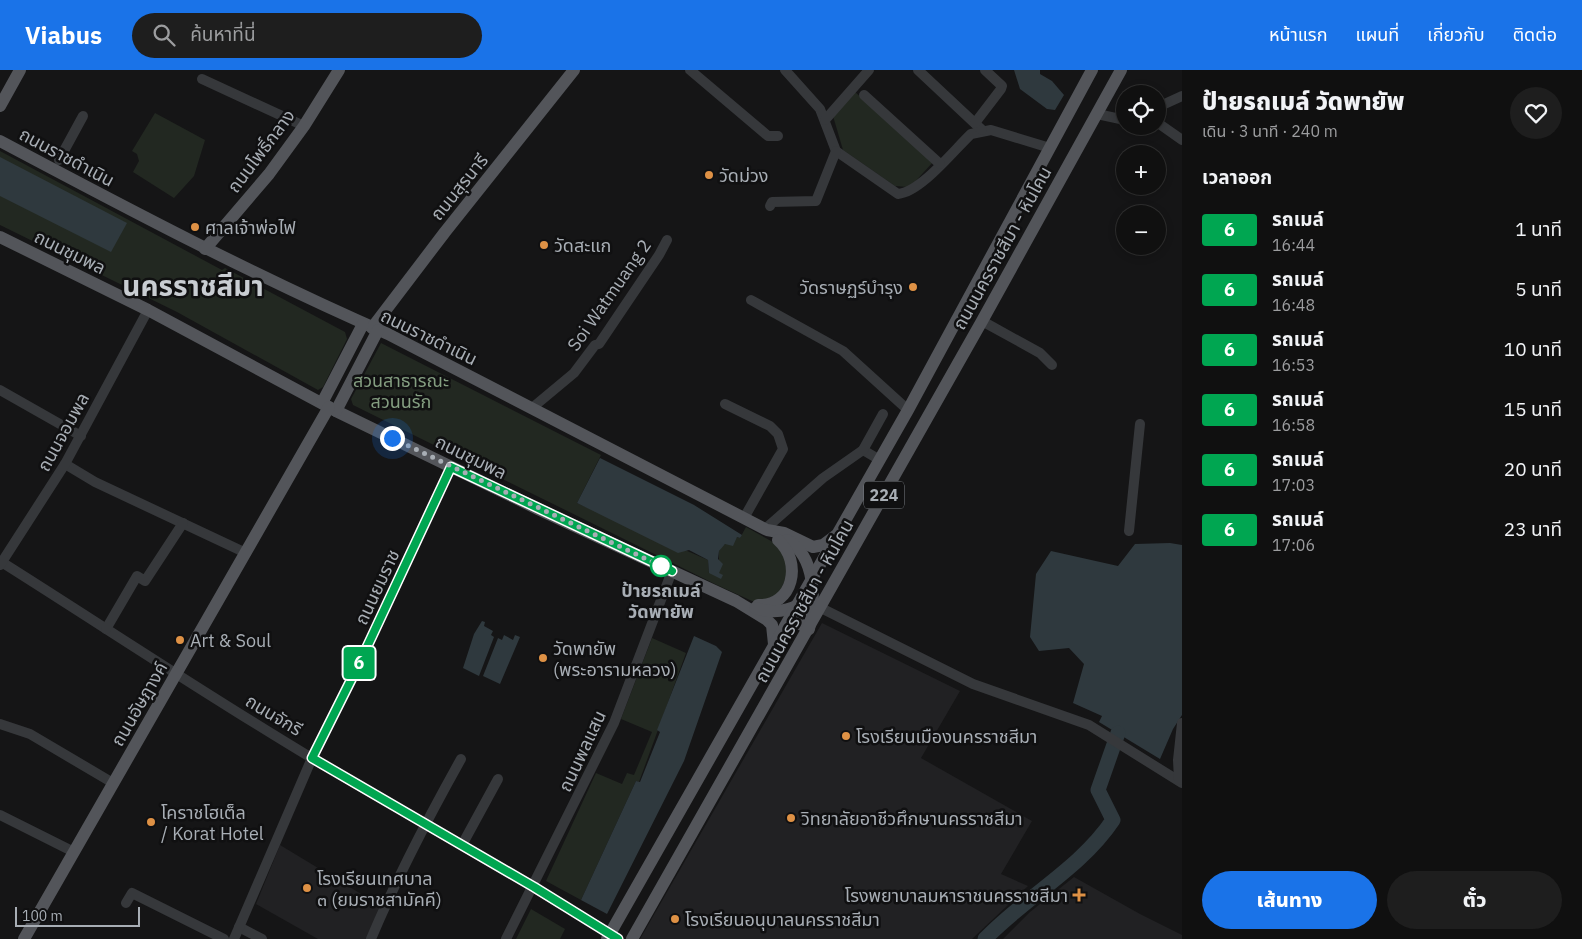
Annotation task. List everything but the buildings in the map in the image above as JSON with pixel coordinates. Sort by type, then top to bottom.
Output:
[{"type":"main road","points":[[0,106],[20,70]]},
{"type":"main road","name":"ถนนโพธิ์กลาง","points":[[205,249],[269,174],[304,126],[339,70]]},
{"type":"main road","name":"ถนนสุรนารี","points":[[329,407],[371,328],[574,70]]},
{"type":"main road","name":"ถนนนครราชสีมา - หินโคน","points":[[612,937],[908,410],[1092,70]]},
{"type":"main road","name":"ถนนนครราชสีมา - หินโคน","points":[[632,939],[809,629],[816,604],[837,578],[1121,70]]},
{"type":"main road","name":"ถนนราชดำเนิน","points":[[0,141],[205,249],[371,328],[532,408],[766,529],[784,533],[813,547],[823,545],[840,530]]},
{"type":"main road","name":"ถนนชุมพล","points":[[0,237],[148,310],[329,407],[451,467],[736,601],[772,625],[775,636],[773,649]]},
{"type":"main road","name":"ถนนอัษฎางค์","points":[[24,939],[329,407]]},
{"type":"main road","points":[[766,529],[797,546],[805,559],[816,604]]},
{"type":"main road","points":[[736,601],[757,605],[769,604],[783,594],[791,580],[792,567],[789,552],[766,529]]},
{"type":"main road","points":[[820,567],[837,578]]},
{"type":"main road","points":[[736,601],[766,611],[783,611],[798,606],[816,604]]},
{"type":"main road","points":[[790,618],[816,604]]},
{"type":"main road","points":[[790,618],[809,629]]},
{"type":"street","points":[[690,70],[768,136],[778,136]]},
{"type":"street","points":[[785,70],[812,98],[825,120],[836,151],[898,194],[906,194],[918,186],[978,127],[1002,89],[1002,86],[985,70]]},
{"type":"street","points":[[825,120],[869,70]]},
{"type":"street","points":[[918,70],[978,127],[1050,148]]},
{"type":"street","points":[[202,79],[304,126]]},
{"type":"street","points":[[864,94],[940,164]]},
{"type":"street","points":[[1166,103],[1182,96]]},
{"type":"street","points":[[1097,114],[1116,118]]},
{"type":"street","points":[[59,160],[83,116]]},
{"type":"street","points":[[1166,129],[1182,140]]},
{"type":"street","points":[[770,206],[772,202],[816,201],[836,151]]},
{"type":"street","name":"Soi Watmuang 2","points":[[532,408],[574,373],[595,345],[600,344],[659,256],[667,240]]},
{"type":"street","points":[[751,300],[843,351],[908,410]]},
{"type":"street","name":"ถนนจอมพล","points":[[1,563],[65,464],[148,310]]},
{"type":"street","points":[[982,321],[1040,353],[1052,365]]},
{"type":"street","points":[[0,390],[81,436]]},
{"type":"street","points":[[725,404],[770,426],[778,434],[783,449],[744,518]]},
{"type":"street","points":[[766,529],[823,478],[863,450],[884,414]]},
{"type":"street","points":[[1129,530],[1140,424]]},
{"type":"street","points":[[863,450],[880,460]]},
{"type":"street","points":[[65,464],[95,482],[246,553]]},
{"type":"street","name":"ถนนยมราช","points":[[234,939],[312,758],[359,664],[451,467]]},
{"type":"street","points":[[106,629],[137,576],[145,581],[183,523]]},
{"type":"street","name":"ถนนจักรี","points":[[1,563],[176,675],[312,758],[534,887],[612,937]]},
{"type":"street","name":"ถนนพลแสน","points":[[506,939],[534,887],[614,723],[672,571]]},
{"type":"street","points":[[816,604],[973,684],[1095,729],[1177,780],[1182,722]]},
{"type":"street","points":[[0,724],[30,734],[113,783]]},
{"type":"street","points":[[372,939],[384,907],[460,759]]},
{"type":"street","points":[[462,845],[498,779]]},
{"type":"street","points":[[0,815],[74,852]]},
{"type":"street","points":[[126,903],[132,893],[224,939]]},
{"type":"street","points":[[239,927],[262,939]]},
{"type":"shaded area","points":[[1014,70],[1040,70],[1040,74],[1052,81],[1064,95],[1055,110],[1047,109],[1020,89]]},
{"type":"shaded area","points":[[0,157],[127,223],[111,252],[0,196]]},
{"type":"shaded area","points":[[600,458],[694,505],[742,535],[740,538],[737,537],[733,546],[725,544],[719,551],[718,559],[723,564],[719,573],[723,575],[721,579],[709,573],[708,560],[689,550],[678,553],[577,503]]},
{"type":"shaded area","points":[[1170,543],[1182,545],[1182,715],[1173,729],[1160,759],[1099,722],[1102,716],[1073,703],[1084,664],[1069,648],[1039,651],[1030,637],[1036,574],[1051,551],[1118,566],[1135,544]]},
{"type":"shaded area","points":[[482,621],[485,622],[484,626],[493,631],[491,635],[494,637],[479,676],[463,668],[474,634]]},
{"type":"shaded area","points":[[822,623],[960,691],[921,758],[1032,821],[1001,874],[1028,886],[972,939],[640,939]]},
{"type":"shaded area","points":[[504,635],[513,640],[515,635],[520,637],[500,684],[483,676],[498,638],[502,640]]},
{"type":"shaded area","points":[[694,636],[716,646],[722,652],[684,761],[607,914],[581,900],[636,781],[640,782],[660,732],[657,730]]},
{"type":"shaded area","name":"โรงเรียนเทศบาล ๓ (ยมราชสามัคคี)","points":[[280,845],[381,906],[368,939],[318,939],[256,904]]},
{"type":"shaded area","name":"โรงพยาบาลมหาราชนครราชสีมา","points":[[1074,877],[1182,935],[1182,939],[1003,939],[1030,912]]},
{"type":"green space","points":[[855,92],[933,162],[912,185],[908,187],[895,186],[843,150],[833,116]]},
{"type":"green space","points":[[155,113],[205,140],[194,176],[174,198],[133,172],[139,161],[137,154],[132,151]]},
{"type":"green space","points":[[0,151],[222,270],[225,268],[345,332],[347,339],[323,387],[318,390],[177,312],[0,225]]},
{"type":"green space","name":"สวนสาธารณะ สวนนรัก","points":[[381,343],[601,455],[577,503],[708,560],[709,573],[719,573],[719,551],[722,546],[737,537],[740,538],[746,527],[780,546],[791,568],[778,595],[758,602],[752,601],[353,405],[351,399]]},
{"type":"green space","points":[[652,638],[686,653],[639,782],[636,781],[581,900],[546,881],[596,773],[622,784],[627,773],[634,775],[652,732],[621,719]]},
{"type":"green space","points":[[531,909],[565,929],[560,939],[516,939]]},
{"type":"waterway","points":[[985,939],[1069,868],[1100,837],[1113,820],[1098,790],[1118,733]]},
{"type":"bus line","name":"6","points":[[618,939],[426,823],[312,758],[359,664],[451,467],[672,571]]},
{"type":"place","name":"วัดม่วง","points":[[709,175]]},
{"type":"place","name":"ศาลเจ้าพ่อไฟ","points":[[195,227]]},
{"type":"place","name":"วัดสะแก","points":[[544,245]]},
{"type":"place","name":"วัดราษฏร์บำรุง","points":[[913,287]]},
{"type":"place","name":"ป้ายรถเมล์ วัดพายัพ","points":[[661,566]]},
{"type":"place","name":"Art & Soul","points":[[180,640]]},
{"type":"place","name":"วัดพายัพ (พระอารามหลวง)","points":[[543,658]]},
{"type":"place","name":"โรงเรียนเมืองนครราชสีมา","points":[[846,736]]},
{"type":"place","name":"วิทยาลัยอาชีวศึกษานครราชสีมา","points":[[791,818]]},
{"type":"place","name":"โคราชโฮเต็ล / Korat Hotel","points":[[151,822]]},
{"type":"place","name":"โรงเรียนเทศบาล ๓ (ยมราชสามัคคี)","points":[[307,888]]},
{"type":"place","name":"โรงพยาบาลมหาราชนครราชสีมา","points":[[1079,895]]},
{"type":"place","name":"โรงเรียนอนุบาลนครราชสีมา","points":[[675,919]]},
{"type":"district","name":"นครราชสีมา","points":[[193,285]]},
{"type":"route","points":[[392,438],[661,566]]}]
